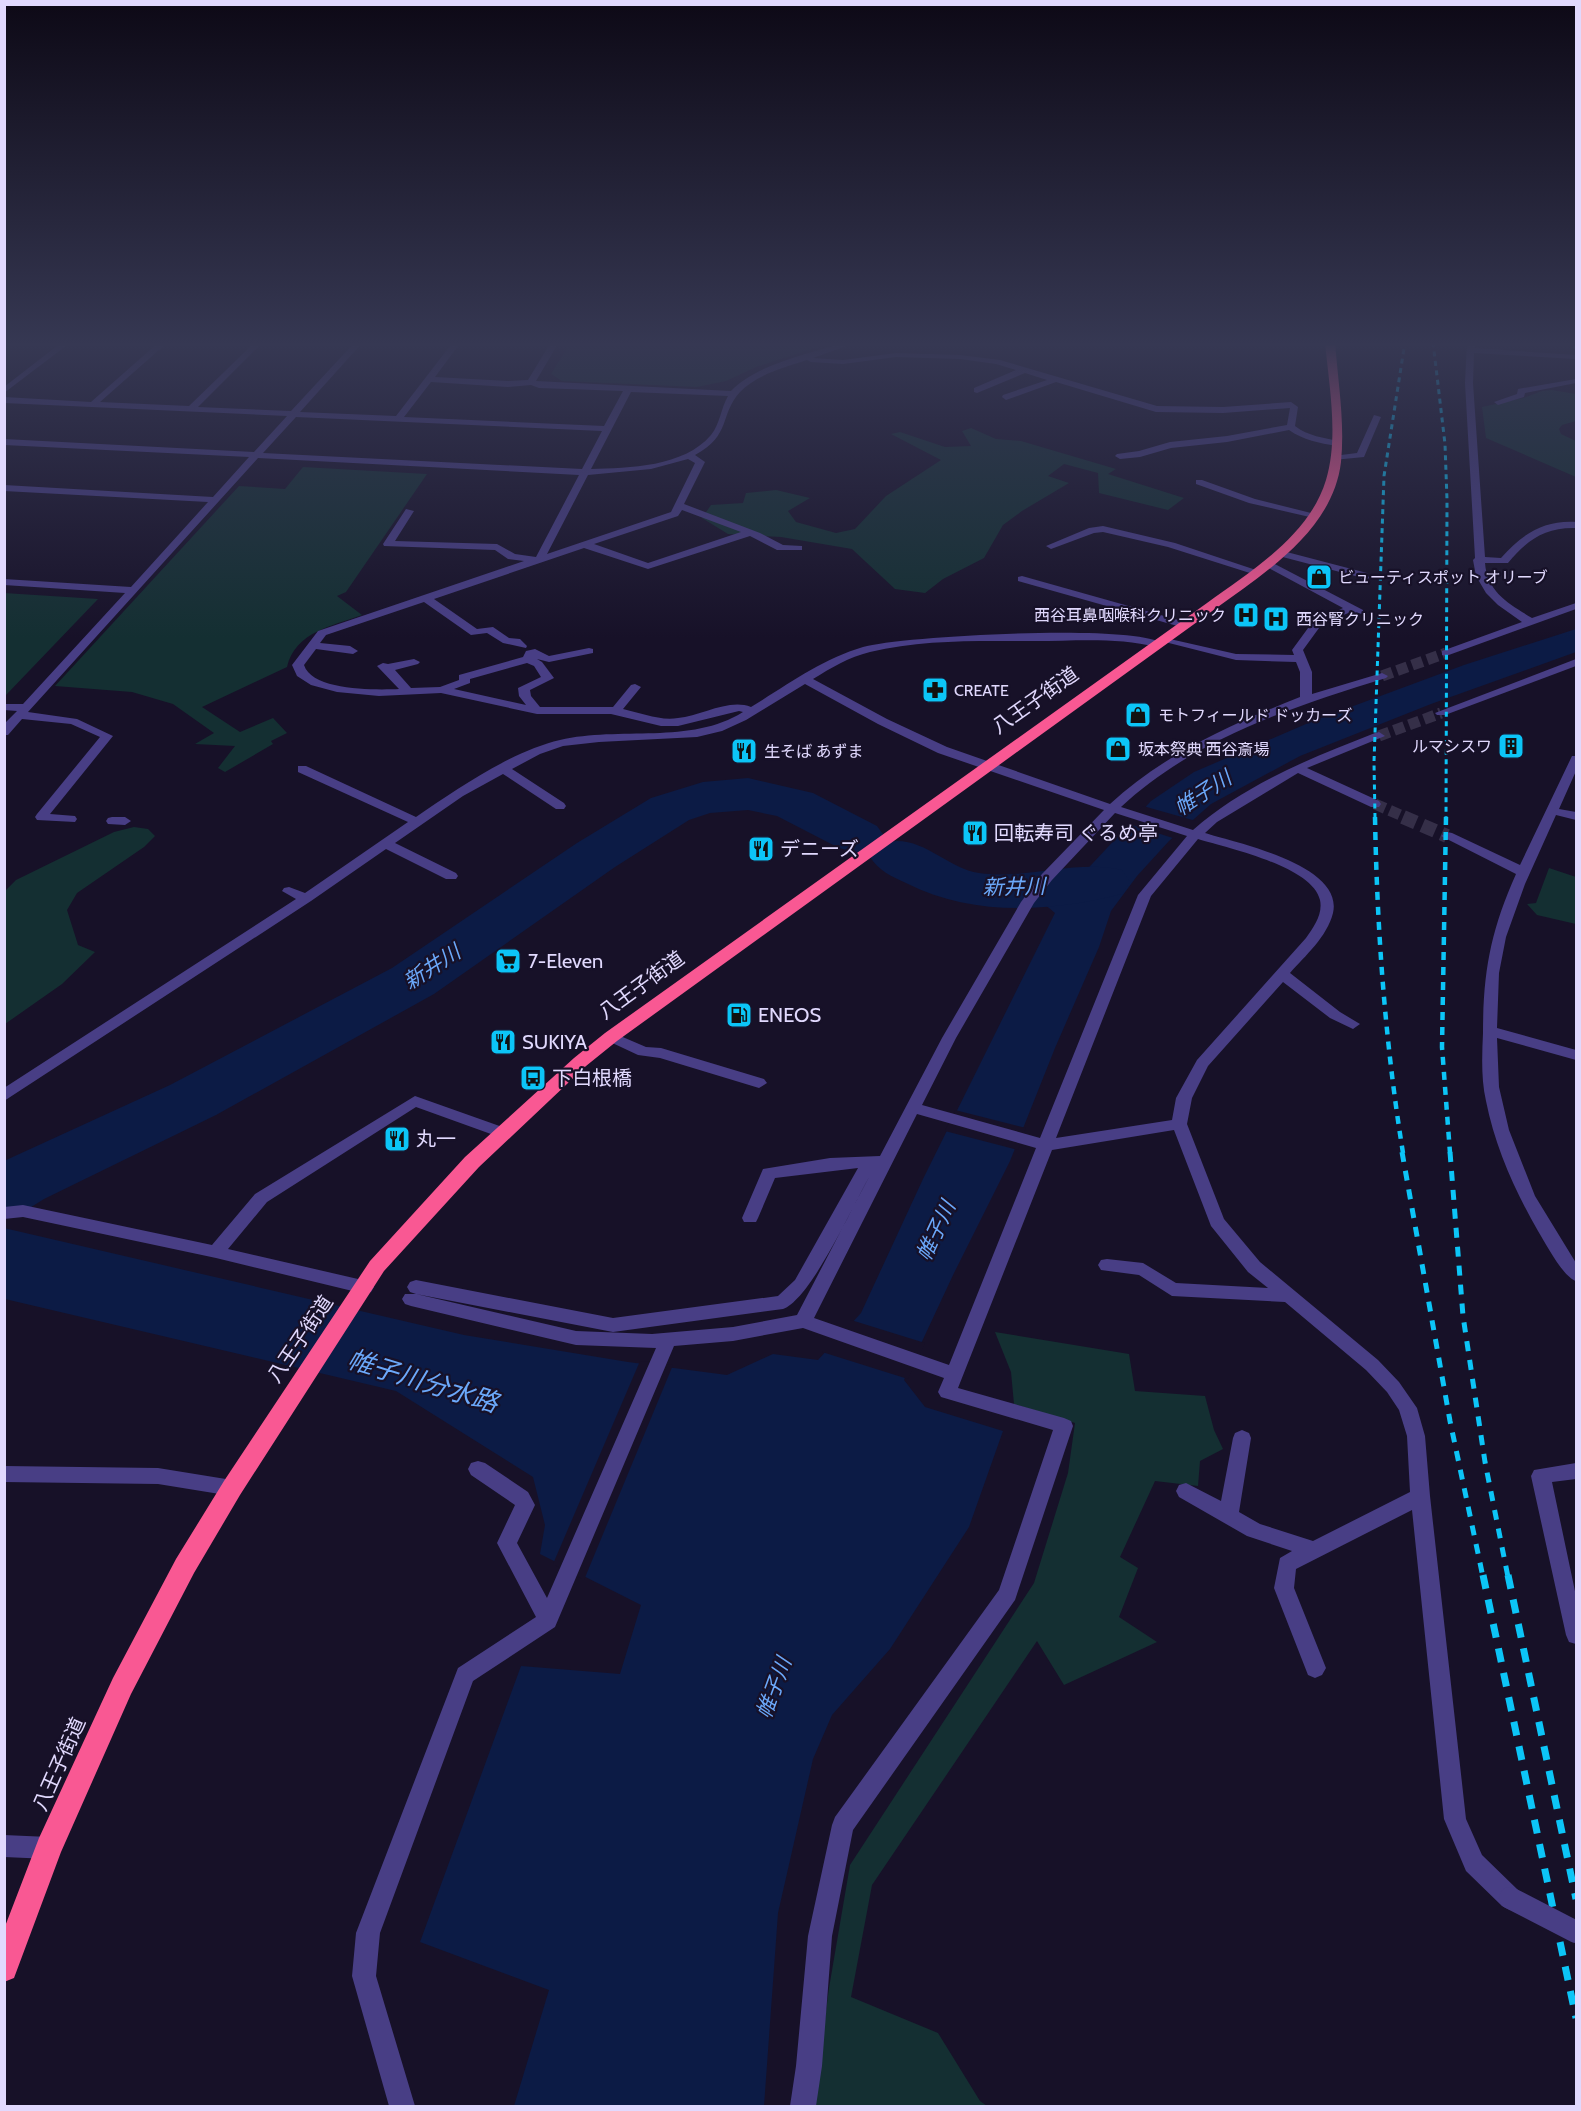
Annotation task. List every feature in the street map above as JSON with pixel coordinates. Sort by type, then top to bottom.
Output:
[{"type":"highway","name":"八王子街道","points":[[4,1968],[49,1848],[122,1686],[184,1566],[232,1488],[377,1266],[423,1213],[502,1133],[611,1037],[1185,625],[1267,563],[1299,534],[1314,515],[1332,480],[1335,441]]},
{"type":"street","points":[[4,732],[269,441]]},
{"type":"street","points":[[539,560],[600,441]]},
{"type":"street","points":[[4,442],[583,472],[643,467],[688,454],[700,449],[709,441]]},
{"type":"street","points":[[1120,456],[1140,454],[1170,445],[1212,441]]},
{"type":"street","points":[[1187,451],[1212,444],[1216,441]]},
{"type":"street","points":[[1316,441],[1336,451],[1361,454],[1366,441]]},
{"type":"street","points":[[1472,441],[1478,560],[1486,588],[1500,602],[1530,622]]},
{"type":"street","points":[[688,454],[700,462],[675,514],[539,560],[445,588],[426,598],[333,628],[322,633],[298,665],[301,674],[315,683],[337,690],[355,692],[441,690],[537,711],[615,711],[661,723],[678,722],[740,707],[752,712]]},
{"type":"street","points":[[1199,482],[1252,501],[1314,515]]},
{"type":"street","points":[[4,488],[216,500]]},
{"type":"street","points":[[678,505],[781,548],[798,549]]},
{"type":"street","points":[[409,511],[388,544],[431,549],[498,547],[512,557],[539,560]]},
{"type":"street","points":[[1478,560],[1504,561],[1515,548],[1536,531],[1546,526],[1576,525]]},
{"type":"street","points":[[1051,546],[1092,530],[1103,529],[1171,545],[1267,563],[1364,575],[1364,578]]},
{"type":"street","points":[[583,544],[648,566],[748,533]]},
{"type":"street","points":[[1267,563],[1356,610],[1329,617],[1316,626],[1297,650],[1306,672],[1306,699]]},
{"type":"street","points":[[1022,579],[1185,625]]},
{"type":"street","points":[[4,582],[135,590]]},
{"type":"street","points":[[426,598],[475,633],[489,629],[507,641],[516,640],[522,646]]},
{"type":"street","points":[[1446,653],[1576,606]]},
{"type":"street","points":[[4,1095],[306,898],[459,793],[536,751],[562,743],[599,738],[697,733],[718,729],[752,712],[838,658],[867,649],[906,642],[967,638],[1121,637],[1161,642],[1236,657],[1300,659]]},
{"type":"street","points":[[311,645],[353,651]]},
{"type":"street","points":[[528,659],[530,653],[535,652],[538,656],[549,659],[589,651]]},
{"type":"street","points":[[441,690],[466,681],[463,677],[528,659],[538,664],[548,678],[524,688],[525,696],[537,711]]},
{"type":"street","points":[[407,691],[385,667],[414,662]]},
{"type":"street","points":[[1441,713],[1576,662]]},
{"type":"street","points":[[946,1371],[808,1323],[665,1347],[652,1341],[576,1338],[413,1293],[613,1325],[783,1302],[801,1285],[879,1165],[920,1110],[949,1038],[1028,902],[1047,877],[1118,811],[1140,783],[1196,749],[1240,725],[1306,699],[1382,676]]},
{"type":"street","points":[[804,679],[887,723],[960,756],[1118,811],[1194,833],[1292,867],[1318,885],[1326,896],[1328,908],[1325,921],[1283,975],[1202,1064],[1184,1098],[1179,1124],[1217,1222],[1254,1268],[1372,1365],[1394,1387],[1408,1408],[1416,1436],[1420,1496],[1455,1819],[1474,1863],[1510,1898],[1576,1932]]},
{"type":"street","points":[[615,711],[635,687]]},
{"type":"street","points":[[4,707],[73,721],[107,736],[42,817],[71,819]]},
{"type":"street","points":[[803,2106],[809,2066],[820,1936],[843,1826],[1008,1594],[1064,1426],[947,1392],[946,1371],[1021,1208],[1145,895],[1194,833],[1213,819],[1297,768],[1379,736]]},
{"type":"street","points":[[1576,759],[1523,872],[1501,928],[1490,985],[1494,1106],[1513,1164],[1535,1211],[1576,1275]]},
{"type":"street","points":[[503,768],[560,806]]},
{"type":"street","points":[[1297,768],[1375,804]]},
{"type":"street","points":[[302,770],[417,822]]},
{"type":"street","points":[[1553,811],[1576,816]]},
{"type":"street","points":[[1447,836],[1523,872]]},
{"type":"street","points":[[385,843],[451,876]]},
{"type":"street","points":[[289,891],[306,898]]},
{"type":"street","points":[[1283,975],[1335,1015],[1353,1024]]},
{"type":"street","points":[[1490,1031],[1576,1055]]},
{"type":"street","points":[[611,1037],[643,1052],[661,1053],[759,1083]]},
{"type":"street","points":[[216,1252],[261,1198],[415,1101],[502,1133]]},
{"type":"street","points":[[920,1110],[1046,1145],[1179,1124]]},
{"type":"street","points":[[750,1218],[769,1173],[810,1166],[879,1165]]},
{"type":"street","points":[[808,1323],[879,1165]]},
{"type":"street","points":[[4,1213],[23,1210],[365,1287]]},
{"type":"street","points":[[1107,1265],[1143,1269],[1172,1289],[1287,1296]]},
{"type":"street","points":[[402,2106],[364,1976],[368,1933],[465,1675],[548,1620],[665,1347]]},
{"type":"street","points":[[1229,1514],[1234,1477],[1240,1463],[1242,1438]]},
{"type":"street","points":[[478,1469],[521,1498],[525,1505],[507,1543],[548,1620]]},
{"type":"street","points":[[1576,1471],[1541,1476],[1576,1635]]},
{"type":"street","points":[[4,1474],[158,1476],[232,1488]]},
{"type":"street","points":[[1186,1491],[1254,1530],[1314,1550]]},
{"type":"street","points":[[1315,1668],[1284,1588],[1287,1564],[1420,1496]]},
{"type":"street","points":[[4,1846],[49,1848]]},
{"type":"green space","points":[[904,441],[926,441],[945,447],[971,446],[968,441],[1021,441],[1116,469],[1108,474],[1184,498],[1168,510],[1099,493],[1098,473],[1064,464],[1048,476],[1069,483],[1003,525],[984,558],[943,579],[925,593],[895,589],[852,549],[781,537],[728,534],[702,518],[711,505],[743,503],[746,493],[776,490],[810,498],[788,511],[796,522],[836,533],[855,529],[886,496],[941,460]]},
{"type":"green space","points":[[1492,441],[1575,441],[1576,477]]},
{"type":"green space","points":[[303,467],[427,474],[346,592],[337,596],[362,615],[316,632],[298,646],[291,655],[287,667],[202,707],[240,732],[273,718],[287,733],[271,741],[273,744],[225,772],[218,768],[235,746],[195,744],[214,733],[173,704],[132,692],[55,686],[239,486],[285,489]]},
{"type":"green space","points":[[4,593],[98,599],[6,695],[4,695]]},
{"type":"green space","points":[[134,827],[148,829],[155,836],[144,847],[77,893],[67,910],[78,945],[95,952],[62,984],[5,1024],[5,891],[16,880],[114,832]]},
{"type":"green space","points":[[1549,868],[1576,877],[1576,924],[1537,915],[1527,904],[1536,903]]},
{"type":"green space","points":[[995,1332],[1129,1354],[1135,1391],[1205,1396],[1214,1430],[1223,1449],[1200,1461],[1198,1486],[1155,1481],[1120,1557],[1138,1568],[1119,1617],[1157,1642],[1064,1685],[1037,1641],[872,1885],[851,1997],[938,2033],[980,2101],[987,2106],[814,2106],[829,1988],[850,1865],[1034,1583],[1068,1473],[1075,1423],[1014,1404],[1011,1372]]},
{"type":"water","points":[[1576,629],[1576,652],[1431,704],[1300,756],[1211,804],[1169,841],[1137,876],[1111,911],[1099,947],[1055,1048],[1010,1161],[904,1380],[925,1407],[1003,1431],[969,1527],[890,1649],[832,1715],[813,1759],[778,1913],[764,2106],[514,2106],[549,1990],[420,1942],[521,1666],[620,1674],[641,1605],[540,1554],[545,1525],[533,1477],[396,1391],[5,1299],[4,1228],[464,1335],[628,1362],[727,1375],[773,1354],[818,1360],[861,1313],[923,1179],[1055,913],[1043,903],[1061,876],[1078,879],[1151,801],[1194,772],[1313,721],[1464,665]]},
{"type":"pier","points":[[1143,806],[1196,821],[1176,839],[1126,823]]},
{"type":"pier","points":[[955,1110],[1026,1128],[1018,1150],[945,1131]]},
{"type":"pier","points":[[851,1320],[925,1343],[908,1379],[822,1352]]},
{"type":"pier","points":[[640,1361],[673,1365],[584,1580],[553,1564]]},
{"type":"waterway","name":"新井川","points":[[4,1192],[20,1182],[193,1100],[413,981],[596,855],[670,809],[703,798],[748,794],[794,804],[858,837]]},
{"type":"waterway","name":"新井川","points":[[897,857],[954,884],[988,891],[1038,890],[1102,882]]},
{"type":"tunnel","points":[[1382,676],[1446,653]]},
{"type":"tunnel","points":[[1379,736],[1441,713]]},
{"type":"tunnel","points":[[1375,804],[1407,818]]},
{"type":"tunnel","points":[[1403,817],[1447,836]]},
{"type":"railway","points":[[1375,818],[1374,762],[1384,476],[1390,441]]},
{"type":"railway","points":[[1445,441],[1447,500],[1446,818]]},
{"type":"railway","points":[[1375,817],[1383,985],[1391,1069],[1403,1153]]},
{"type":"railway","points":[[1446,817],[1442,1047],[1450,1153]]},
{"type":"railway","points":[[1402,1152],[1450,1421],[1483,1577]]},
{"type":"railway","points":[[1450,1152],[1463,1316],[1485,1462],[1508,1577]]},
{"type":"railway","points":[[1483,1575],[1576,2018]]},
{"type":"railway","points":[[1508,1575],[1576,1899]]},
{"type":"place","name":"ビューティスポット オリーブ","points":[[1319,577]]},
{"type":"place","name":"西谷耳鼻咽喉科クリニック","points":[[1246,615]]},
{"type":"place","name":"西谷腎クリニック","points":[[1276,619]]},
{"type":"place","name":"CREATE","points":[[935,690]]},
{"type":"place","name":"モトフィールド ドッカーズ","points":[[1138,715]]},
{"type":"place","name":"ルマシスワ","points":[[1511,746]]},
{"type":"place","name":"坂本祭典 西谷斎場","points":[[1118,749]]},
{"type":"place","name":"生そば あずま","points":[[744,751]]},
{"type":"place","name":"回転寿司 ぐるめ亭","points":[[975,833]]},
{"type":"place","name":"デニーズ","points":[[761,849]]},
{"type":"place","name":"7-Eleven","points":[[508,961]]},
{"type":"place","name":"ENEOS","points":[[739,1015]]},
{"type":"place","name":"SUKIYA","points":[[503,1042]]},
{"type":"place","name":"下白根橋","points":[[533,1078]]},
{"type":"place","name":"丸一","points":[[397,1139]]},
{"type":"water label","name":"帷子川","points":[[1203,793]]},
{"type":"water label","name":"帷子川","points":[[936,1231]]},
{"type":"water label","name":"帷子川分水路","points":[[423,1381]]},
{"type":"water label","name":"帷子川","points":[[774,1688]]}]
